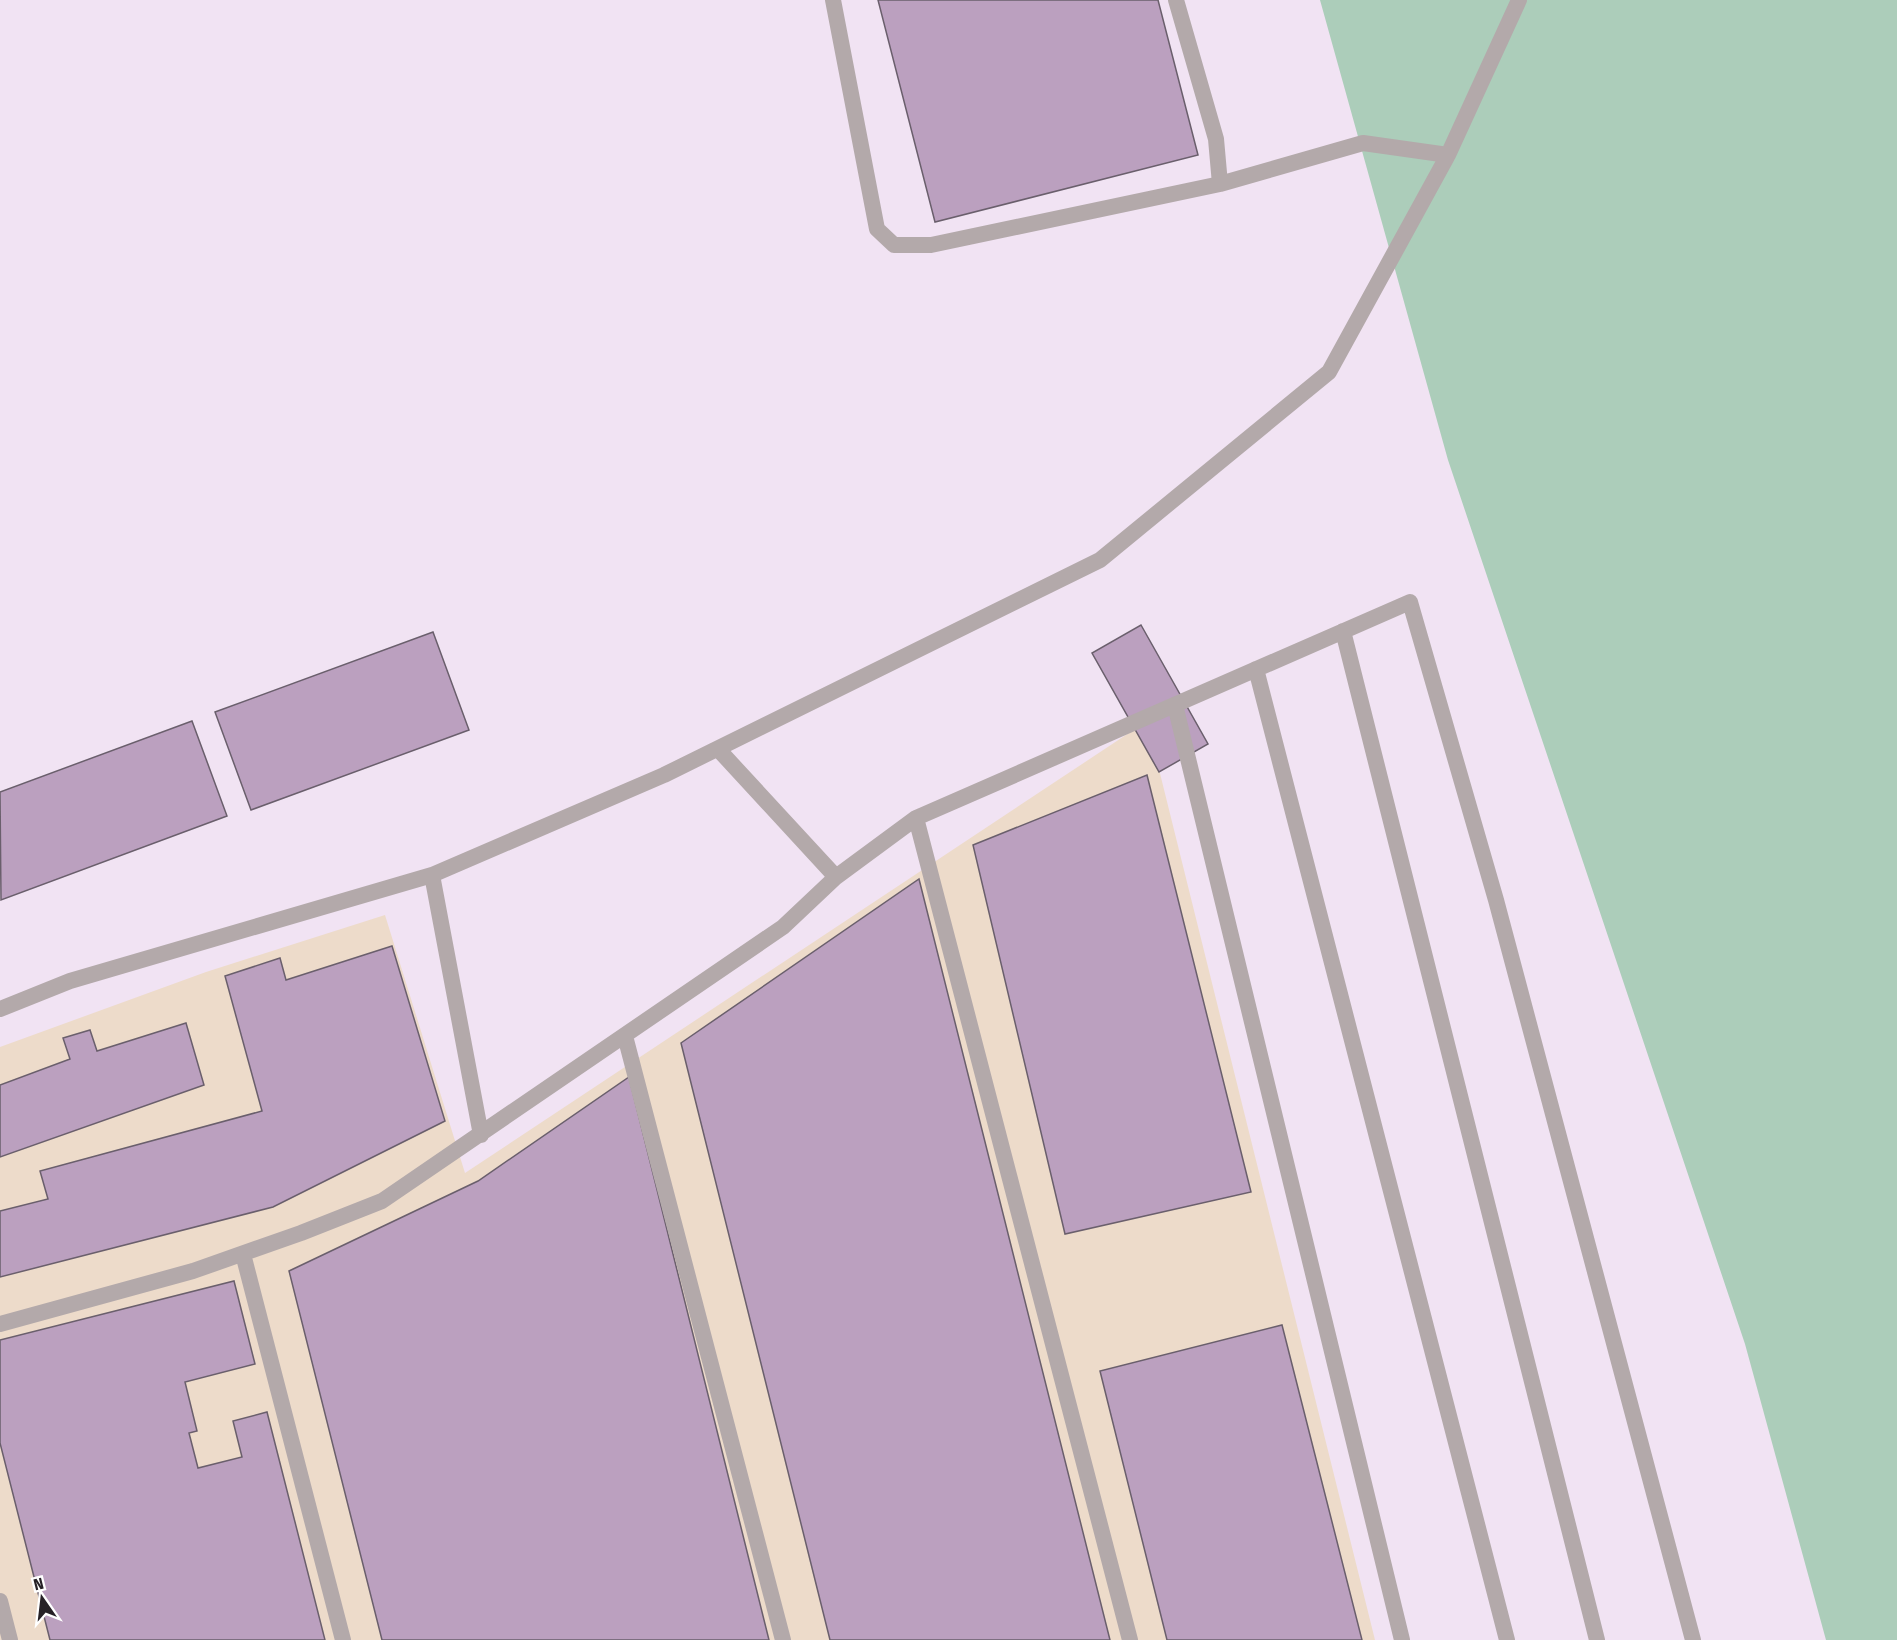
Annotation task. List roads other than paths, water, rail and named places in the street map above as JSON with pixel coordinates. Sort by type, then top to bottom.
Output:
[{"type":"lane","points":[[833,0],[877,228],[894,245],[931,245],[1220,184],[1363,142],[1448,155]]},
{"type":"lane","points":[[1176,0],[1216,139],[1220,184]]},
{"type":"lane","points":[[0,1009],[70,981],[432,875],[664,775],[1100,560],[1329,372],[1448,155],[1519,0]]},
{"type":"lane","points":[[0,1324],[193,1271],[382,1201],[783,927],[836,877],[916,818],[1410,602],[1496,900],[1693,1640]]},
{"type":"lane","points":[[1343,631],[1597,1640]]},
{"type":"lane","points":[[1256,669],[1507,1640]]},
{"type":"lane","points":[[1175,705],[1402,1640]]},
{"type":"lane","points":[[718,749],[836,877]]},
{"type":"lane","points":[[916,818],[1130,1640]]},
{"type":"lane","points":[[432,875],[481,1135]]},
{"type":"lane","points":[[625,1036],[783,1640]]},
{"type":"lane","points":[[243,1254],[343,1640]]},
{"type":"lane","points":[[0,1601],[10,1640]]}]
